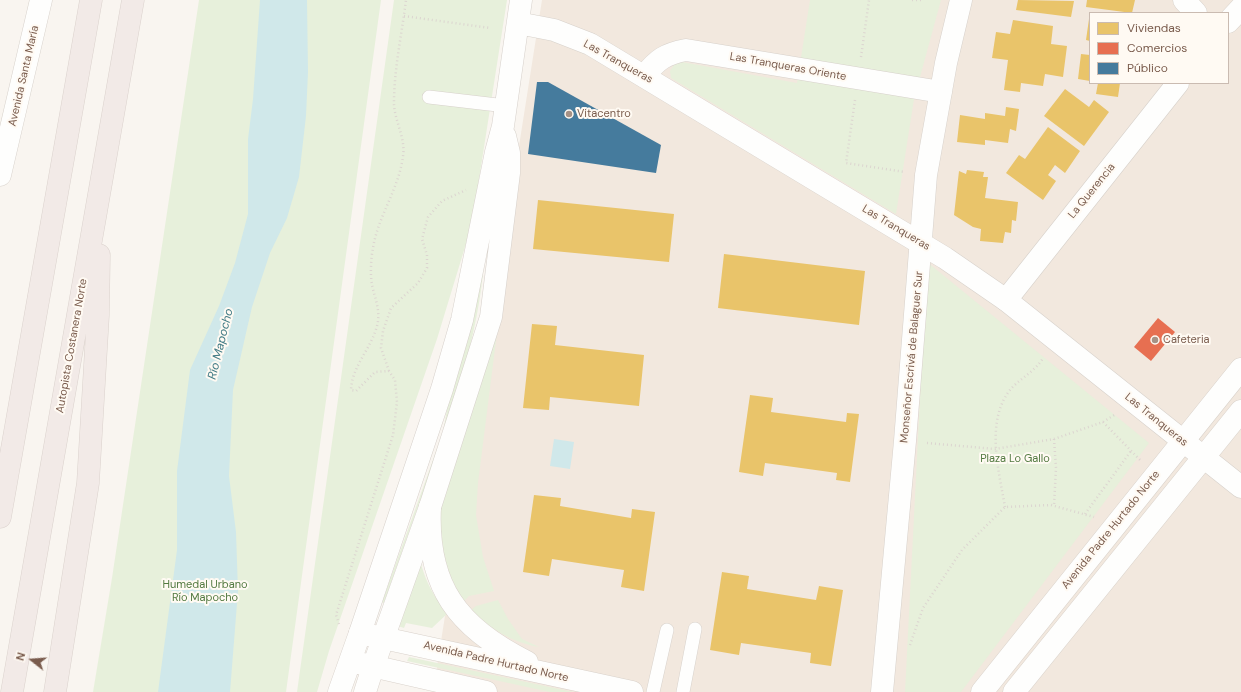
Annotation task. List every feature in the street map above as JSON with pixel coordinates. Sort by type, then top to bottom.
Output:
[{"type":"highway","points":[[0,517],[91,0]]},
{"type":"highway","name":"Autopista Costanera Norte","points":[[12,692],[132,0]]},
{"type":"highway","points":[[55,692],[88,483],[98,293],[98,239],[96,208]]},
{"type":"street","name":"Avenida Santa María","points":[[0,175],[3,152],[42,0]]},
{"type":"street","points":[[339,692],[350,661],[350,631],[442,389],[462,320],[496,152],[505,116],[521,0]]},
{"type":"street","name":"Monseñor Escrivá de Balaguer Sur","points":[[882,692],[906,441],[926,175],[946,63],[961,0]]},
{"type":"street","points":[[1184,0],[1195,12]]},
{"type":"street","points":[[1229,21],[1241,8]]},
{"type":"street","name":"Las Tranqueras","points":[[518,23],[554,30],[590,44],[922,243],[1006,300],[1241,487]]},
{"type":"street","name":"Las Tranqueras Oriente","points":[[644,76],[656,61],[670,53],[686,50],[941,92]]},
{"type":"street","name":"La Querencia","points":[[1006,300],[1177,84]]},
{"type":"street","points":[[365,692],[430,507],[491,317],[509,173],[509,153],[505,116]]},
{"type":"street","name":"Avenida Padre Hurtado Norte","points":[[982,692],[1241,369]]},
{"type":"street","points":[[1014,692],[1205,458],[1241,411]]},
{"type":"street","points":[[430,507],[429,527],[434,564],[440,581],[459,613],[488,640],[511,654],[565,678]]},
{"type":"street","name":"Avenida Padre Hurtado Norte","points":[[350,631],[632,692]]},
{"type":"street","points":[[350,661],[486,692]]},
{"type":"lane","points":[[430,97],[505,116]]},
{"type":"lane","points":[[683,692],[695,628]]},
{"type":"lane","points":[[653,692],[667,630]]},
{"type":"path","points":[[389,371],[375,372],[362,383],[356,391],[351,390],[352,378],[358,364],[369,346],[377,326],[377,299],[372,284],[373,249],[379,223],[400,175],[404,154],[394,104],[406,0]]},
{"type":"path","points":[[869,0],[846,163],[926,175]]},
{"type":"path","points":[[912,0],[922,0]]},
{"type":"path","points":[[404,16],[490,28]]},
{"type":"path","points":[[350,631],[336,614],[392,435],[397,402],[395,380],[389,371],[381,348],[383,331],[391,308],[418,283],[427,268],[427,255],[422,239],[428,217],[442,201],[470,188]]},
{"type":"path","points":[[1005,507],[995,449],[997,417],[1010,390],[1040,364],[1055,339]]},
{"type":"path","points":[[906,441],[995,449],[1054,439],[1103,422],[1135,403]]},
{"type":"path","points":[[1103,422],[1144,464]]},
{"type":"path","points":[[1054,439],[1056,468],[1054,506]]},
{"type":"path","points":[[1085,514],[1131,451]]},
{"type":"path","points":[[908,651],[923,608],[962,550],[1005,507],[1054,506],[1116,524]]},
{"type":"shaded area","points":[[542,0],[1241,0],[1241,692],[433,692]]},
{"type":"green space","name":"Humedal Urbano Río Mapocho","points":[[199,0],[381,0],[286,692],[93,692],[112,578]]},
{"type":"green space","points":[[394,0],[507,0],[472,224],[437,339],[329,651],[317,692],[297,692]]},
{"type":"green space","points":[[810,0],[941,0],[914,99],[896,214],[671,78],[670,71],[674,65],[682,62],[797,83]]},
{"type":"green space","name":"Plaza Lo Gallo","points":[[927,262],[1149,443],[961,692],[905,692]]},
{"type":"green space","points":[[484,263],[481,290],[471,344],[464,370],[439,448],[384,603],[382,602],[443,432],[455,365]]},
{"type":"green space","points":[[501,301],[478,483],[476,515],[483,557],[494,591],[469,596],[462,603],[437,552],[439,487]]},
{"type":"green space","points":[[418,554],[429,586],[448,613],[432,628],[406,623],[404,628],[395,625]]},
{"type":"green space","points":[[498,600],[508,619],[522,639],[539,647],[519,642],[502,634],[486,624],[470,611],[476,606]]},
{"type":"green space","points":[[409,657],[573,692],[550,692],[407,661]]},
{"type":"water","name":"Río Mapocho","points":[[260,0],[307,0],[308,72],[306,116],[299,177],[287,218],[270,253],[252,307],[233,390],[229,476],[236,532],[238,591],[230,692],[158,692],[177,550],[177,471],[190,370],[219,306],[235,263],[248,214],[248,139],[253,99]]},
{"type":"water","points":[[554,439],[574,442],[570,469],[550,466]]},
{"type":"building: Viviendas","points":[[1018,0],[1074,1],[1071,17],[1016,10]]},
{"type":"building: Viviendas","points":[[1087,0],[1135,0],[1132,12],[1086,7]]},
{"type":"building: Viviendas","points":[[1089,19],[1089,41],[1086,40]]},
{"type":"building: Viviendas","points":[[1013,20],[1053,26],[1051,44],[1067,46],[1063,77],[1045,74],[1043,86],[1021,83],[1020,92],[1004,90],[1008,60],[992,58],[996,32],[1010,34]]},
{"type":"building: Viviendas","points":[[1081,54],[1089,55],[1089,81],[1078,79]]},
{"type":"building: Viviendas","points":[[1098,84],[1120,84],[1118,97],[1096,94]]},
{"type":"building: Viviendas","points":[[1065,89],[1089,107],[1094,100],[1109,112],[1084,146],[1044,116]]},
{"type":"building: Viviendas","points":[[1006,107],[1019,109],[1016,131],[1010,129],[1008,143],[985,140],[985,145],[957,142],[960,115],[985,119],[985,113],[1005,116]]},
{"type":"building: Viviendas","points":[[1048,127],[1080,151],[1065,173],[1055,165],[1048,175],[1056,181],[1043,200],[1006,173],[1019,155],[1025,159]]},
{"type":"building: Viviendas","points":[[967,170],[984,172],[983,177],[988,177],[985,198],[1018,202],[1016,221],[1012,220],[1011,233],[1005,232],[1003,243],[980,241],[981,229],[973,227],[954,215],[959,171],[966,174]]},
{"type":"building: Viviendas","points":[[538,200],[674,214],[669,262],[533,249]]},
{"type":"building: Viviendas","points":[[724,254],[865,271],[859,325],[718,308]]},
{"type":"building: Viviendas","points":[[532,324],[557,326],[555,345],[644,355],[639,406],[550,397],[549,410],[523,408]]},
{"type":"building: Viviendas","points":[[750,395],[773,398],[771,412],[846,422],[847,413],[859,414],[850,482],[836,480],[837,473],[765,463],[763,476],[739,472]]},
{"type":"building: Viviendas","points":[[534,495],[561,498],[560,506],[631,518],[632,509],[655,512],[644,591],[621,587],[624,570],[552,559],[549,576],[523,572]]},
{"type":"building: Viviendas","points":[[722,572],[749,576],[747,589],[816,600],[819,586],[843,590],[831,666],[810,663],[811,653],[741,643],[739,655],[710,650]]},
{"type":"building: Comercios","name":"Cafeteria","points":[[1158,318],[1175,332],[1151,361],[1134,347]]},
{"type":"building: Público","name":"Vitacentro","points":[[537,82],[548,82],[661,145],[656,173],[528,154]]},
{"type":"place","name":"Vitacentro","points":[[569,114]]},
{"type":"place","name":"Cafeteria","points":[[1155,340]]}]
